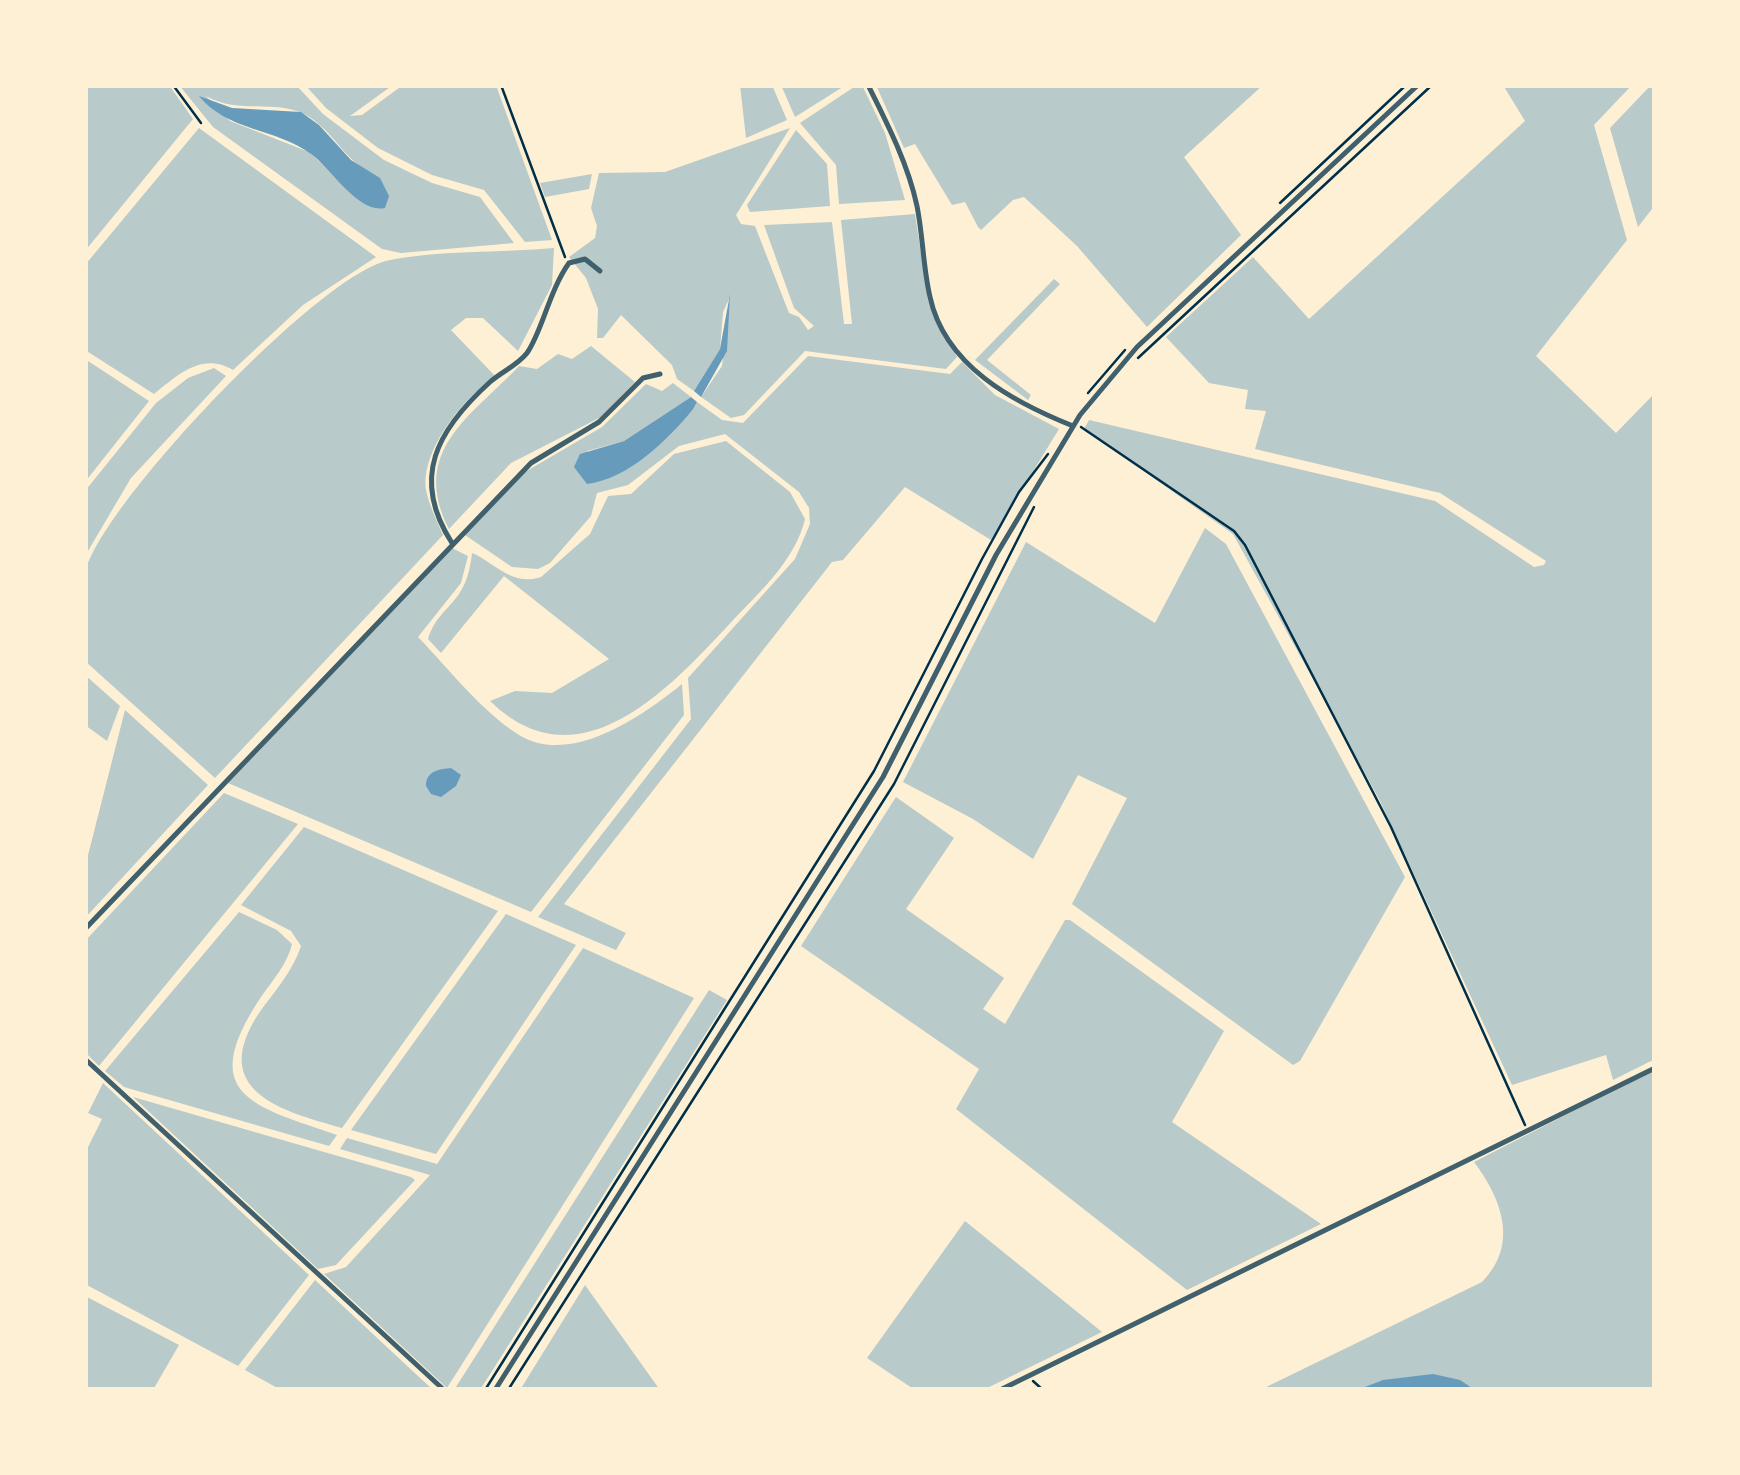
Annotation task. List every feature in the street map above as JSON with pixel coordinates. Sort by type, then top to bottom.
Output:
[{"type":"street","points":[[868,85],[910,182],[929,295],[939,322],[959,355],[985,380],[1077,426]]},
{"type":"street","points":[[495,1390],[882,777],[996,555],[1077,426],[1137,346],[1418,85]]},
{"type":"street","points":[[452,543],[434,508],[429,486],[438,446],[482,390],[526,355],[551,292],[569,262],[585,258],[600,271]]},
{"type":"street","points":[[85,930],[541,454],[599,422],[643,378],[660,374]]},
{"type":"street","points":[[85,1059],[444,1390]]},
{"type":"street","points":[[1000,1390],[1655,1068]]},
{"type":"path","points":[[174,85],[201,123]]},
{"type":"path","points":[[501,85],[562,253],[569,262]]},
{"type":"path","points":[[1134,362],[1432,85]]},
{"type":"path","points":[[1086,418],[1077,426],[1234,530],[1244,545],[1391,827],[1528,1131]]},
{"type":"path","points":[[485,1390],[874,771],[982,559],[1019,492],[1050,450]]},
{"type":"path","points":[[1030,1376],[1039,1390]]},
{"type":"shaded area","points":[[85,85],[169,85],[193,119],[85,251]]},
{"type":"shaded area","points":[[179,85],[296,85],[323,114],[384,160],[432,183],[480,197],[514,243],[401,253],[382,249],[213,127]],"holes":[[[206,96],[219,102],[293,110],[314,120],[354,162],[374,175],[366,205],[309,152],[230,121]]]},
{"type":"shaded area","points":[[305,85],[393,85],[350,116],[362,115],[403,85],[496,85],[552,240],[525,242],[484,190],[432,175],[378,148],[326,108]]},
{"type":"shaded area","points":[[740,85],[772,85],[787,120],[746,138]]},
{"type":"shaded area","points":[[781,85],[846,85],[795,117]]},
{"type":"shaded area","points":[[862,85],[885,133],[905,200],[839,204],[836,165],[800,123]]},
{"type":"shaded area","points":[[876,85],[1263,85],[1184,157],[1241,235],[1147,327],[1077,246],[1024,197],[1013,200],[981,230],[965,202],[952,205],[915,144],[904,148]]},
{"type":"shaded area","points":[[1503,85],[1632,85],[1594,125],[1627,240],[1536,356],[1616,433],[1655,393],[1655,1059],[1613,1080],[1606,1055],[1512,1085],[1379,799],[1233,534],[1084,429],[1089,420],[1435,501],[1534,567],[1544,565],[1546,561],[1440,493],[1255,449],[1266,411],[1245,409],[1248,390],[1209,383],[1166,337],[1253,257],[1309,319],[1525,121]]},
{"type":"shaded area","points":[[1655,85],[1655,205],[1638,227],[1610,128]]},
{"type":"shaded area","points":[[199,128],[376,257],[303,305],[233,370],[201,364],[154,394],[85,350],[85,265]]},
{"type":"shaded area","points":[[790,128],[736,215],[741,224],[755,226],[789,313],[799,317],[808,330],[814,326],[794,308],[764,225],[832,222],[844,324],[852,324],[841,220],[915,214],[928,300],[957,357],[946,369],[805,351],[744,415],[731,418],[701,397],[722,366],[730,297],[723,312],[720,349],[694,391],[677,379],[672,365],[621,315],[603,338],[597,338],[598,309],[586,278],[569,257],[595,238],[597,226],[591,208],[599,173],[665,172]]},
{"type":"shaded area","points":[[796,130],[827,164],[830,206],[750,212],[747,205]]},
{"type":"shaded area","points":[[592,174],[589,189],[545,197],[540,183]]},
{"type":"shaded area","points":[[554,248],[552,285],[518,351],[483,318],[466,318],[451,330],[495,376],[458,411],[430,458],[426,490],[443,535],[215,778],[85,661],[84,580],[102,537],[172,446],[218,396],[266,348],[354,276],[405,257]]},
{"type":"shaded area","points":[[1054,279],[1060,284],[987,360],[1031,395],[1028,400],[975,360]]},
{"type":"shaded area","points":[[591,346],[635,382],[601,417],[511,463],[449,529],[436,477],[451,437],[519,366],[537,369],[558,354],[572,359]]},
{"type":"shaded area","points":[[808,356],[950,374],[962,362],[995,395],[1059,429],[991,540],[905,487],[843,560],[832,562],[564,904],[626,933],[616,950],[538,917],[691,719],[688,678],[795,559],[810,524],[809,508],[799,492],[725,434],[679,446],[628,485],[597,493],[591,516],[550,563],[538,569],[512,567],[465,535],[525,472],[602,427],[646,384],[662,391],[673,383],[691,397],[624,441],[587,451],[594,483],[651,451],[697,402],[722,420],[743,423]]},
{"type":"shaded area","points":[[85,359],[149,401],[85,482]]},
{"type":"shaded area","points":[[214,368],[226,376],[131,478],[85,556],[85,491],[156,403],[188,378]]},
{"type":"shaded area","points":[[726,441],[790,492],[805,519],[801,533],[777,573],[710,645],[654,697],[623,718],[590,731],[557,735],[524,725],[490,701],[515,691],[552,693],[609,659],[504,576],[441,653],[428,639],[439,618],[459,595],[472,553],[512,576],[541,577],[590,534],[608,496],[631,494],[674,454]]},
{"type":"shaded area","points":[[1205,528],[1226,544],[1405,877],[1300,1061],[1293,1065],[1072,904],[1127,798],[1078,775],[1033,859],[973,819],[903,782],[1026,542],[1155,623]]},
{"type":"shaded area","points":[[452,548],[468,556],[461,583],[418,637],[479,702],[519,735],[539,743],[583,741],[648,710],[682,684],[684,715],[531,912],[228,783]]},
{"type":"shaded area","points":[[85,675],[120,706],[107,741],[85,725]]},
{"type":"shaded area","points":[[125,710],[208,785],[85,918],[85,867]]},
{"type":"shaded area","points":[[224,793],[298,824],[99,1066],[85,1052],[85,941]]},
{"type":"shaded area","points":[[896,797],[954,838],[906,909],[1004,978],[983,1009],[1005,1024],[1065,920],[1070,920],[1224,1031],[1172,1122],[1321,1224],[1187,1290],[956,1109],[979,1069],[801,946]]},
{"type":"shaded area","points":[[304,827],[498,911],[342,1128],[297,1114],[259,1094],[247,1080],[242,1062],[245,1040],[301,946],[291,931],[241,905]]},
{"type":"shaded area","points":[[239,912],[277,930],[292,944],[242,1030],[233,1056],[234,1077],[243,1092],[259,1105],[337,1135],[329,1146],[124,1087],[105,1071]]},
{"type":"shaded area","points":[[506,914],[576,945],[436,1154],[351,1130]]},
{"type":"shaded area","points":[[583,948],[694,998],[447,1388],[324,1274],[346,1267],[430,1175],[340,1149],[347,1138],[437,1164]]},
{"type":"shaded area","points":[[709,990],[727,1000],[480,1390],[454,1390]]},
{"type":"shaded area","points":[[1655,1069],[1655,1390],[1260,1390],[1482,1282],[1500,1253],[1502,1222],[1492,1191],[1474,1162]]},
{"type":"shaded area","points":[[103,1083],[309,1275],[238,1366],[85,1284],[85,1153],[102,1119],[88,1113]]},
{"type":"shaded area","points":[[133,1097],[415,1180],[336,1265],[318,1269]]},
{"type":"shaded area","points":[[965,1221],[1102,1332],[983,1390],[915,1390],[867,1358]]},
{"type":"shaded area","points":[[315,1280],[433,1390],[281,1390],[245,1370]]},
{"type":"shaded area","points":[[585,1285],[660,1390],[520,1390]]},
{"type":"shaded area","points":[[85,1296],[179,1345],[153,1390],[85,1390]]},
{"type":"water","points":[[199,96],[232,108],[301,112],[319,125],[351,160],[380,178],[389,196],[385,208],[375,208],[355,197],[297,145],[223,116]]},
{"type":"water","points":[[730,294],[727,351],[701,397],[694,391],[720,349]]},
{"type":"water","points":[[691,397],[697,402],[683,421],[659,445],[617,475],[587,484],[574,467],[580,454],[624,441]]},
{"type":"water","points":[[451,768],[461,775],[456,786],[441,797],[431,794],[426,786],[428,777]]},
{"type":"water","points":[[1433,1374],[1460,1380],[1475,1390],[1357,1390],[1383,1380]]}]
